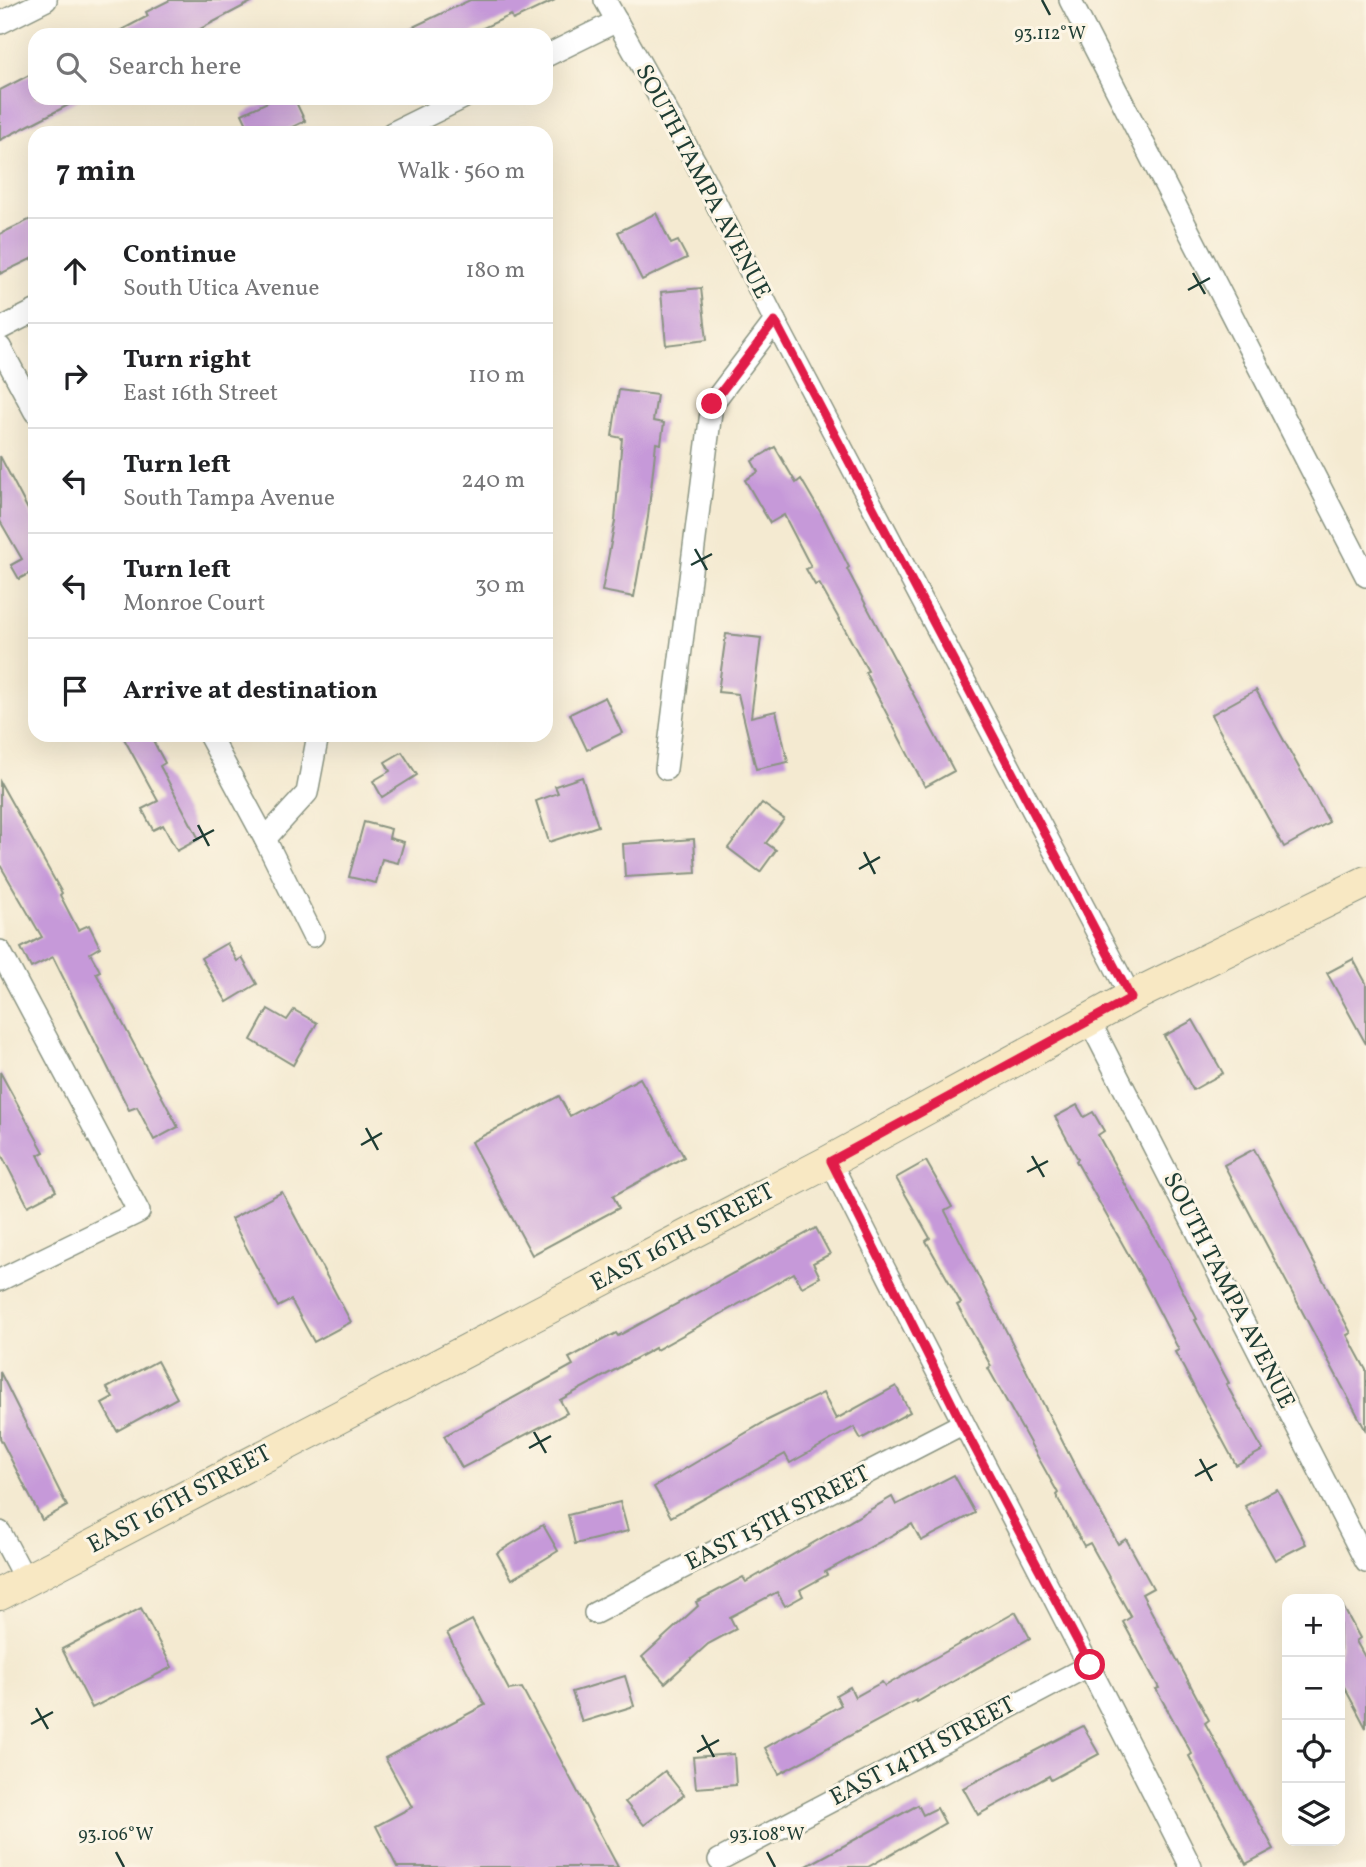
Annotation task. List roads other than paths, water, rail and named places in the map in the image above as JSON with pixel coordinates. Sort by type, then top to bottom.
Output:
[{"type":"street","points":[[0,23],[46,0]]},
{"type":"street","name":"SOUTH TAMPA AVENUE","points":[[605,0],[696,165],[775,321],[1131,998]]},
{"type":"street","points":[[1070,0],[1366,576]]},
{"type":"street","points":[[553,53],[617,21]]},
{"type":"street","points":[[407,126],[449,105]]},
{"type":"street","points":[[0,329],[28,315]]},
{"type":"street","points":[[666,769],[712,404],[775,321]]},
{"type":"street","points":[[0,347],[28,399]]},
{"type":"street","points":[[213,742],[313,936]]},
{"type":"street","points":[[265,839],[307,793],[317,742]]},
{"type":"street","name":"EAST 16TH STREET","points":[[13,1587],[831,1161],[1131,998],[1364,888]]},
{"type":"street","points":[[0,951],[139,1212],[0,1280]]},
{"type":"street","name":"SOUTH TAMPA AVENUE","points":[[1089,1020],[1366,1562]]},
{"type":"street","points":[[831,1161],[962,1424],[1090,1665],[1191,1867]]},
{"type":"street","name":"EAST 15TH STREET","points":[[595,1613],[962,1424]]},
{"type":"street","points":[[0,1532],[13,1587]]},
{"type":"street","name":"EAST 14TH STREET","points":[[719,1860],[1090,1665]]}]
